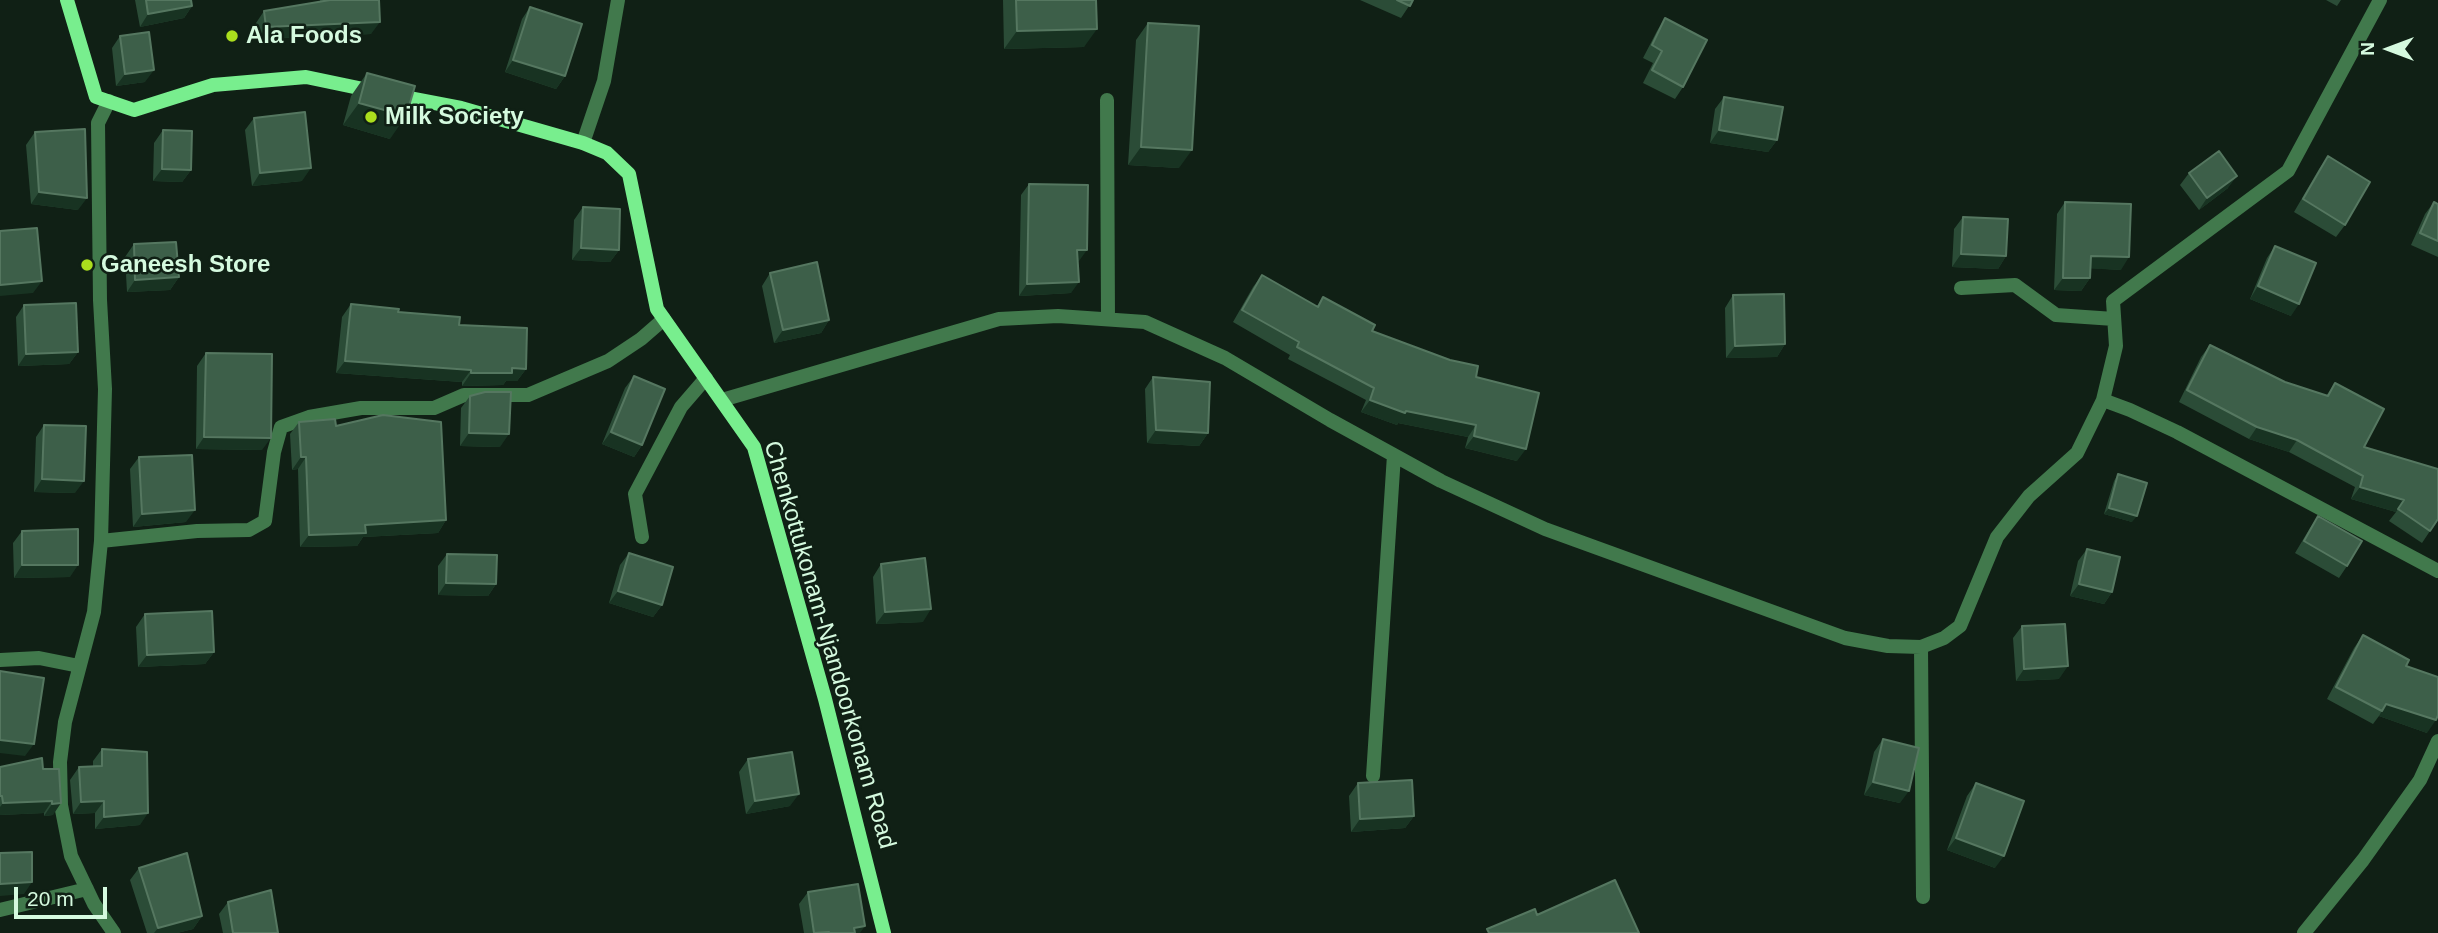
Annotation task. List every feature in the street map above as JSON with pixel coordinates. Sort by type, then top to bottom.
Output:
[{"type":"main road","points":[[67,0],[96,97],[109,101]]},
{"type":"main road","name":"Chenkottukonam-Njandoorkonam Road","points":[[109,101],[134,110],[213,85],[306,77],[461,108],[583,143],[607,153],[629,174],[657,309],[754,447],[825,698],[884,933]]},
{"type":"street","points":[[583,143],[604,81],[618,0]]},
{"type":"street","points":[[722,400],[999,319],[1058,316],[1145,322],[1225,358],[1441,481],[1545,529],[1845,638],[1888,646],[1920,647],[1944,638],[1960,626],[1997,537],[2029,496],[2077,453],[2102,400],[2116,346],[2113,301],[2288,172],[2380,0]]},
{"type":"street","points":[[1107,100],[1108,319]]},
{"type":"street","points":[[109,101],[98,123],[104,389],[102,541],[94,611],[65,722],[60,762],[61,806],[71,856],[87,889],[114,933]]},
{"type":"street","points":[[1961,288],[2015,285],[2056,315],[2114,319]]},
{"type":"street","points":[[102,541],[197,531],[249,530],[265,522],[274,452],[281,427],[309,416],[361,408],[434,408],[464,395],[528,395],[608,361],[641,339],[664,319]]},
{"type":"street","points":[[642,537],[635,494],[681,407],[706,378]]},
{"type":"street","points":[[2102,400],[2177,432],[2438,571]]},
{"type":"street","points":[[1373,776],[1394,455]]},
{"type":"street","points":[[1920,647],[1923,897]]},
{"type":"street","points":[[0,660],[39,658],[79,666]]},
{"type":"street","points":[[2304,933],[2363,860],[2420,780],[2438,741]]},
{"type":"street","points":[[0,911],[87,889]]},
{"type":"building","points":[[146,0],[191,0],[192,6],[148,14]]},
{"type":"building","points":[[330,0],[379,0],[380,22],[266,27],[264,11]]},
{"type":"building","points":[[1016,0],[1096,0],[1097,29],[1017,31]]},
{"type":"building","points":[[1397,0],[1413,0],[1410,6]]},
{"type":"building","points":[[530,7],[582,24],[565,76],[513,60]]},
{"type":"building","points":[[1665,18],[1707,40],[1683,87],[1652,70],[1662,51],[1652,45]]},
{"type":"building","points":[[1148,23],[1199,26],[1192,150],[1141,147]]},
{"type":"building","points":[[149,32],[154,70],[125,74],[120,36]]},
{"type":"building","points":[[367,73],[415,86],[406,116],[359,103]]},
{"type":"building","points":[[1724,97],[1783,107],[1777,140],[1719,130]]},
{"type":"building","points":[[305,112],[311,168],[260,173],[254,118]]},
{"type":"building","points":[[85,129],[87,198],[39,192],[35,132]]},
{"type":"building","points":[[163,130],[192,131],[191,170],[162,169]]},
{"type":"building","points":[[2219,151],[2237,176],[2207,198],[2189,173]]},
{"type":"building","points":[[2328,156],[2370,182],[2345,225],[2303,199]]},
{"type":"building","points":[[1029,184],[1088,185],[1087,250],[1077,250],[1079,282],[1027,284]]},
{"type":"building","points":[[2065,202],[2131,204],[2129,257],[2091,256],[2090,278],[2063,278]]},
{"type":"building","points":[[2434,202],[2438,204],[2438,241],[2420,233]]},
{"type":"building","points":[[583,207],[620,209],[619,250],[581,248]]},
{"type":"building","points":[[1963,217],[2008,219],[2006,256],[1961,254]]},
{"type":"building","points":[[37,228],[42,281],[0,285],[0,231]]},
{"type":"building","points":[[176,242],[179,277],[135,280],[134,244]]},
{"type":"building","points":[[2275,246],[2316,263],[2299,304],[2258,286]]},
{"type":"building","points":[[817,262],[829,320],[783,330],[770,273]]},
{"type":"building","points":[[1262,275],[1318,307],[1323,297],[1375,325],[1372,331],[1450,360],[1478,366],[1476,377],[1539,393],[1526,449],[1474,436],[1476,425],[1406,411],[1405,413],[1370,400],[1374,388],[1297,347],[1299,342],[1242,310]]},
{"type":"building","points":[[1784,294],[1785,344],[1735,346],[1733,295]]},
{"type":"building","points":[[76,303],[78,352],[26,354],[24,305]]},
{"type":"building","points":[[351,304],[399,309],[398,312],[460,317],[459,325],[527,328],[526,369],[512,368],[512,373],[471,373],[471,370],[345,361]]},
{"type":"building","points":[[2210,345],[2285,382],[2328,396],[2335,383],[2384,409],[2364,447],[2438,469],[2438,519],[2430,531],[2398,509],[2404,500],[2360,487],[2363,476],[2297,440],[2257,427],[2187,390]]},
{"type":"building","points":[[206,353],[272,354],[271,438],[204,437]]},
{"type":"building","points":[[634,376],[665,389],[642,445],[611,432]]},
{"type":"building","points":[[1153,377],[1210,382],[1208,433],[1156,430]]},
{"type":"building","points":[[485,392],[511,392],[509,434],[469,433],[470,396]]},
{"type":"building","points":[[383,415],[441,422],[446,520],[365,525],[366,533],[309,535],[306,457],[301,457],[299,422],[335,419],[336,426]]},
{"type":"building","points":[[44,425],[86,426],[84,481],[42,479]]},
{"type":"building","points":[[192,455],[195,510],[142,514],[139,457]]},
{"type":"building","points":[[2118,474],[2147,483],[2137,516],[2109,508]]},
{"type":"building","points":[[2318,516],[2362,541],[2347,566],[2304,541]]},
{"type":"building","points":[[78,529],[78,565],[22,565],[22,531]]},
{"type":"building","points":[[2087,549],[2120,557],[2112,592],[2079,584]]},
{"type":"building","points":[[629,553],[673,567],[662,605],[618,591]]},
{"type":"building","points":[[447,554],[497,555],[496,584],[446,583]]},
{"type":"building","points":[[925,558],[931,609],[885,612],[881,564]]},
{"type":"building","points":[[212,611],[214,652],[147,655],[145,614]]},
{"type":"building","points":[[2065,624],[2068,666],[2024,669],[2022,626]]},
{"type":"building","points":[[2363,635],[2409,660],[2406,666],[2438,677],[2436,720],[2386,704],[2382,711],[2336,687]]},
{"type":"building","points":[[0,671],[44,678],[34,744],[0,740]]},
{"type":"building","points":[[1883,739],[1919,748],[1909,791],[1873,782]]},
{"type":"building","points":[[102,749],[147,752],[148,813],[104,817],[104,801],[81,802],[79,767],[102,766]]},
{"type":"building","points":[[792,752],[799,794],[755,801],[748,759]]},
{"type":"building","points":[[42,758],[43,769],[59,769],[61,803],[3,803],[0,796],[0,767]]},
{"type":"building","points":[[1412,780],[1414,816],[1360,819],[1358,783]]},
{"type":"building","points":[[1976,783],[2024,801],[2004,856],[1956,838]]},
{"type":"building","points":[[32,852],[32,882],[0,884],[0,853]]},
{"type":"building","points":[[187,853],[202,916],[158,928],[139,868]]},
{"type":"building","points":[[1615,880],[1639,933],[1489,933],[1487,929],[1535,909],[1537,915]]},
{"type":"building","points":[[858,884],[865,926],[854,928],[855,933],[814,933],[808,892]]},
{"type":"building","points":[[271,890],[278,933],[233,933],[228,902]]},
{"type":"place","name":"Ala Foods","points":[[232,36]]},
{"type":"place","name":"Milk Society","points":[[371,117]]},
{"type":"place","name":"Ganeesh Store","points":[[87,265]]}]
